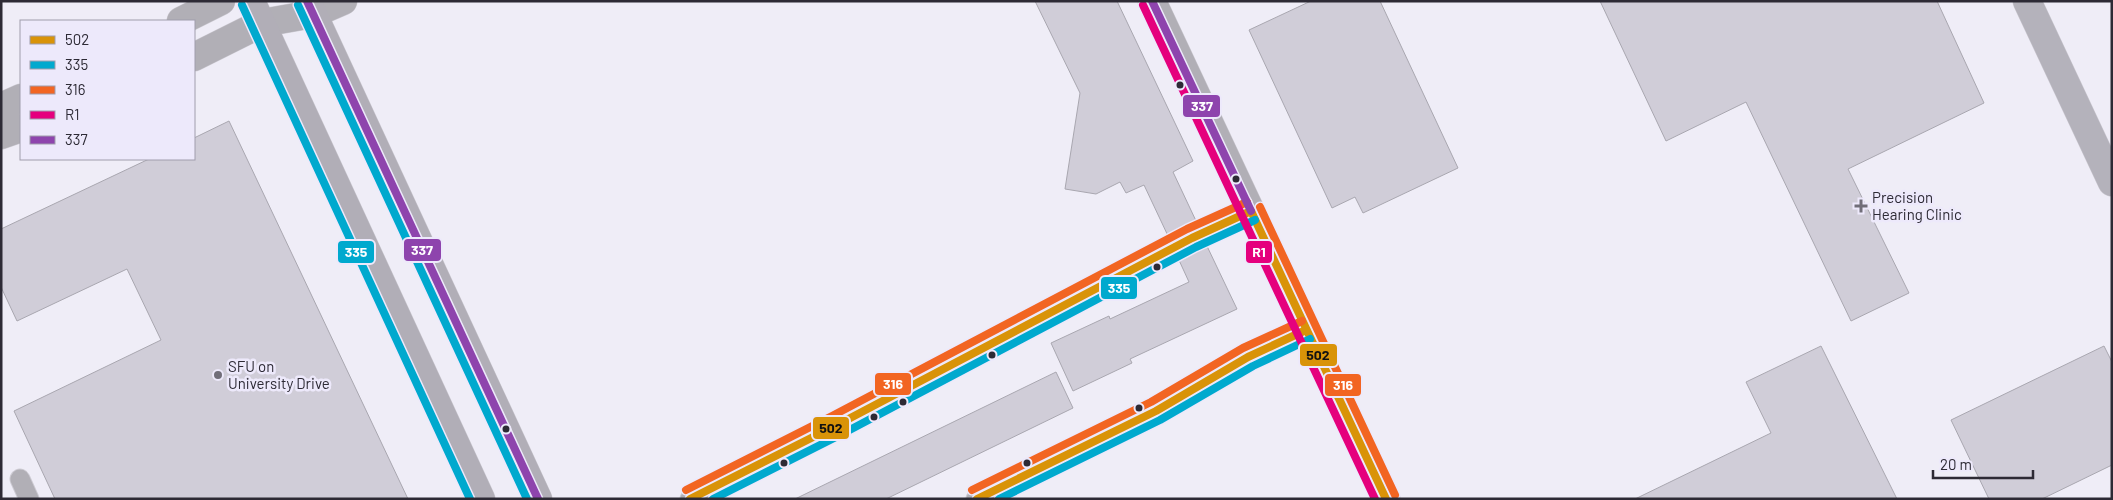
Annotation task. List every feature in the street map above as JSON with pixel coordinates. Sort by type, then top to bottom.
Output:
[{"type":"main road","points":[[2027,1],[2112,182]]},
{"type":"main road","points":[[310,8],[538,499]]},
{"type":"main road","points":[[257,12],[300,111],[481,499]]},
{"type":"street","points":[[183,20],[221,1]]},
{"type":"street","points":[[195,56],[257,12],[282,1]]},
{"type":"street","points":[[257,12],[310,8],[343,1]]},
{"type":"street","points":[[1152,1],[1386,499]]},
{"type":"street","points":[[1,107],[20,98]]},
{"type":"street","points":[[1,135],[20,128]]},
{"type":"lane","points":[[690,499],[837,425],[1192,238],[1251,211]]},
{"type":"lane","points":[[976,499],[1156,411],[1248,357],[1306,330]]},
{"type":"lane","points":[[20,479],[29,499]]},
{"type":"building","points":[[1035,1],[1117,1],[1193,161],[1173,172],[1197,223],[1169,238],[1144,185],[1126,193],[1120,182],[1096,194],[1065,189],[1080,93]]},
{"type":"building","points":[[1311,1],[1380,1],[1458,168],[1363,213],[1355,197],[1332,208],[1249,30]]},
{"type":"building","points":[[1600,1],[1937,1],[1984,103],[1848,169],[1909,293],[1851,321],[1746,102],[1666,141]]},
{"type":"building","name":"SFU on University Drive","points":[[229,121],[408,499],[55,499],[14,411],[161,340],[127,269],[17,321],[1,287],[1,229],[147,160],[195,160],[195,138]]},
{"type":"building","points":[[1206,244],[1237,309],[1130,359],[1132,363],[1073,391],[1051,343],[1109,316],[1110,319],[1189,282],[1178,258]]},
{"type":"building","points":[[1821,346],[1897,499],[1635,499],[1771,433],[1746,382]]},
{"type":"building","points":[[2104,346],[2112,362],[2112,465],[2042,499],[1989,499],[1951,420]]},
{"type":"building","points":[[1056,372],[1073,408],[886,499],[795,499]]},
{"type":"transit line","name":"337","points":[[307,1],[538,499]]},
{"type":"transit line","name":"337","points":[[1152,1],[1251,211]]},
{"type":"transit line","name":"335","points":[[242,5],[470,499]]},
{"type":"transit line","name":"335","points":[[298,5],[527,499]]},
{"type":"transit line","name":"R1","points":[[1143,5],[1375,499]]},
{"type":"transit line","name":"316","points":[[686,490],[832,416],[1187,229],[1247,202]]},
{"type":"transit line","name":"316","points":[[1260,207],[1395,495]]},
{"type":"transit line","name":"502","points":[[1251,211],[1386,499]]},
{"type":"transit line","name":"502","points":[[690,499],[837,425],[1192,238],[1251,211]]},
{"type":"transit line","name":"335","points":[[713,499],[842,434],[1196,247],[1255,220]]},
{"type":"transit line","name":"316","points":[[972,490],[1151,402],[1243,348],[1302,321]]},
{"type":"transit line","name":"502","points":[[977,499],[1156,411],[1248,357],[1306,330]]},
{"type":"transit line","name":"335","points":[[999,499],[1160,420],[1253,366],[1310,339]]},
{"type":"place","name":"Precision Hearing Clinic","points":[[1861,206]]},
{"type":"place","name":"SFU on University Drive","points":[[218,375]]}]
